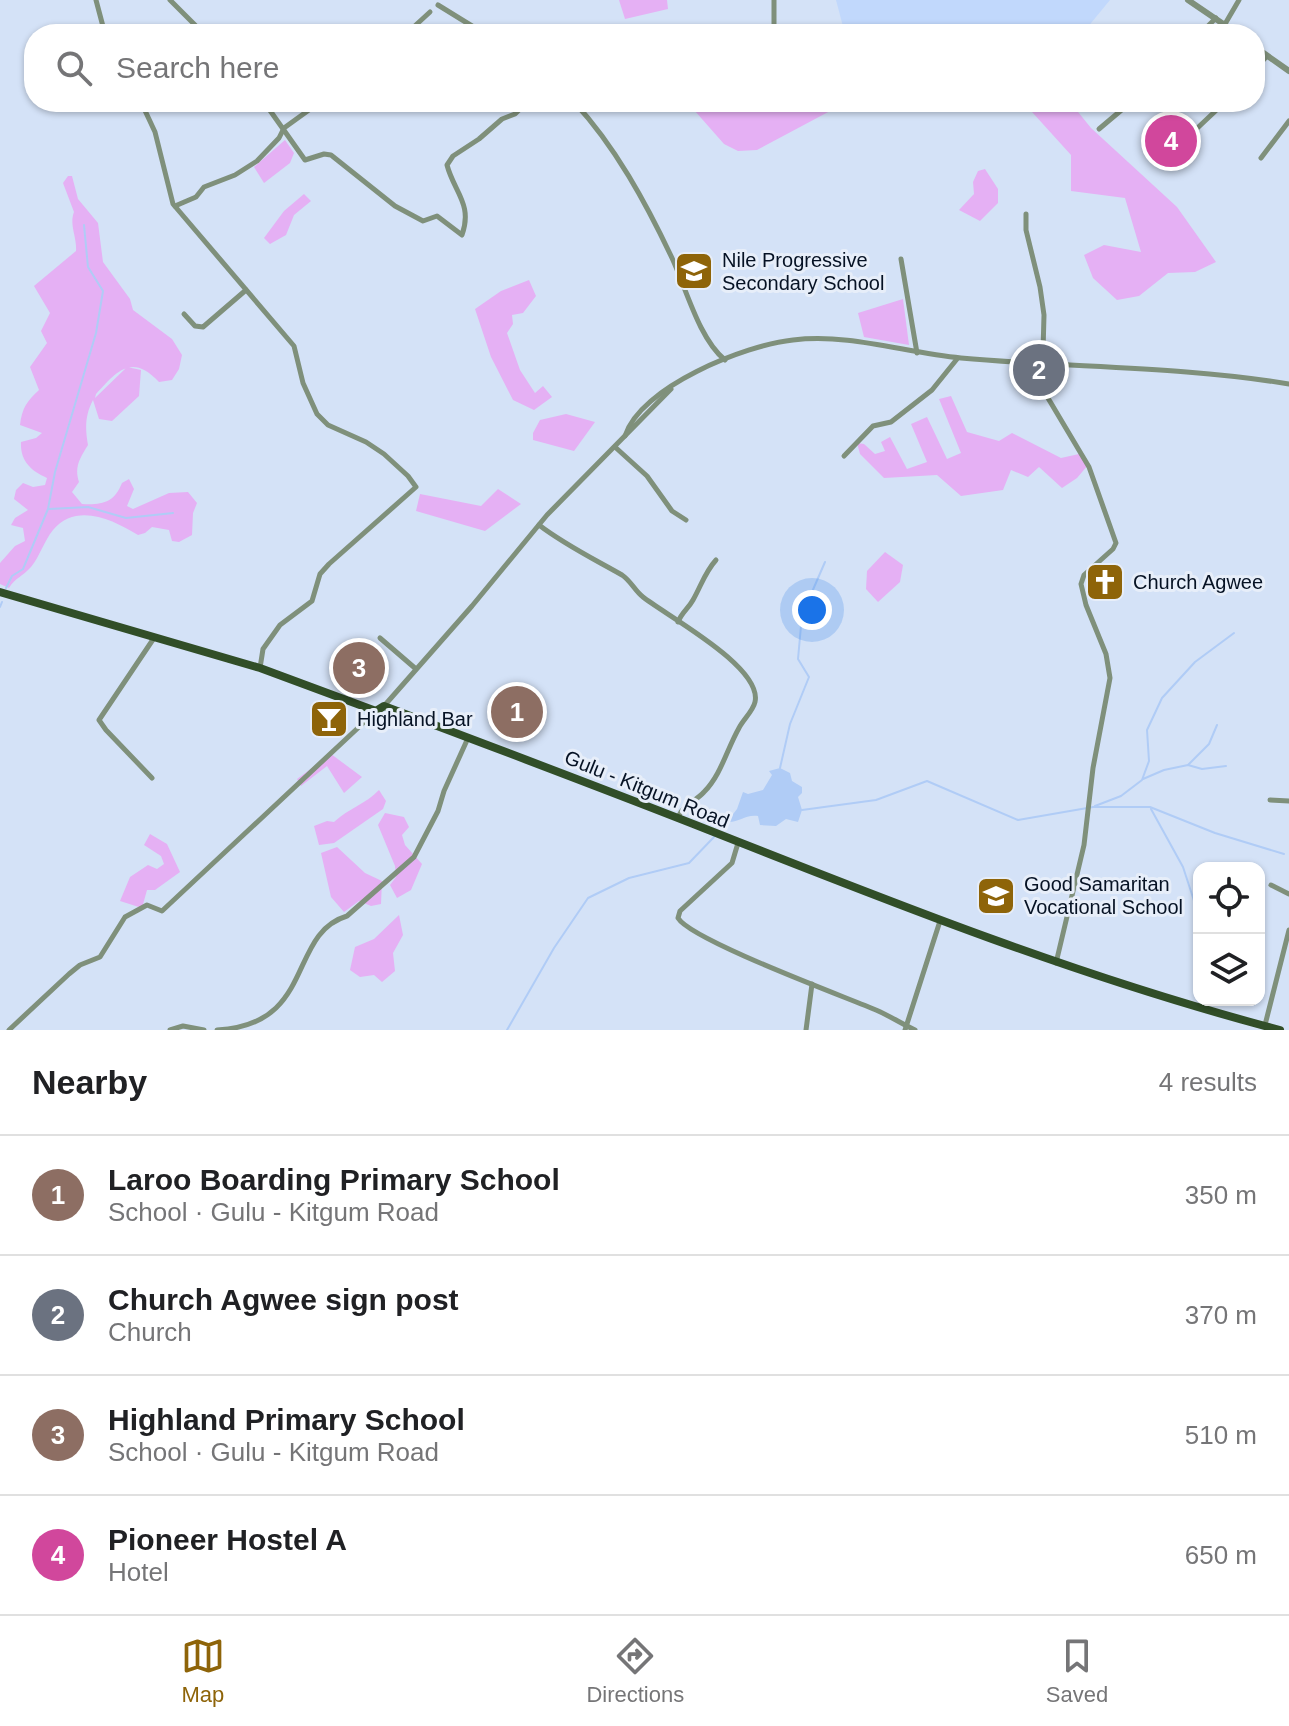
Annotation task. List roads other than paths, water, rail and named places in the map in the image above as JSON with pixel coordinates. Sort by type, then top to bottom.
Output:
[{"type":"main road","name":"Gulu - Kitgum Road","points":[[0,592],[260,668],[468,738],[1056,963],[1280,1030]]},
{"type":"street","points":[[96,0],[102,24]]},
{"type":"street","points":[[170,0],[194,24]]},
{"type":"street","points":[[774,0],[774,24]]},
{"type":"street","points":[[1188,0],[1225,24],[1239,0]]},
{"type":"street","points":[[438,5],[469,24]]},
{"type":"street","points":[[417,24],[430,12]]},
{"type":"street","points":[[1210,24],[1216,18]]},
{"type":"street","points":[[1267,56],[1289,71]]},
{"type":"street","points":[[146,112],[155,132],[175,206],[294,346],[303,383],[317,414],[328,425],[384,454],[416,487],[320,574],[316,596],[280,625],[263,649],[260,668]]},
{"type":"street","points":[[272,112],[305,160],[331,155],[395,206],[423,221],[437,216],[463,235],[463,200],[447,165],[453,156],[502,119],[517,112]]},
{"type":"street","points":[[175,206],[196,197],[204,187],[235,175],[257,161],[279,138],[284,128],[306,112]]},
{"type":"street","points":[[581,112],[643,199],[712,349],[725,360]]},
{"type":"street","points":[[1099,129],[1119,112]]},
{"type":"street","points":[[1184,146],[1190,135],[1214,112]]},
{"type":"street","points":[[1261,158],[1289,121]]},
{"type":"street","points":[[1026,214],[1026,230],[1044,315],[1042,388],[1089,467],[1116,543],[1084,575],[1081,584],[1106,654],[1110,678],[1093,768],[1084,845],[1056,963]]},
{"type":"street","points":[[901,259],[917,353]]},
{"type":"street","points":[[184,314],[195,326],[203,327],[246,290]]},
{"type":"street","points":[[9,1030],[69,974],[103,954],[125,917],[147,905],[162,911],[380,709],[539,525],[625,436],[638,410],[654,396],[686,377],[725,360],[778,343],[818,338],[856,340],[958,358],[1176,370],[1289,384]]},
{"type":"street","points":[[708,367],[712,349]]},
{"type":"street","points":[[844,456],[873,426],[891,422],[932,390],[958,358]]},
{"type":"street","points":[[615,447],[650,479],[672,511],[686,520]]},
{"type":"street","points":[[539,525],[576,551],[626,577],[640,595],[728,657],[745,675],[755,704],[734,738],[719,771],[705,791],[682,809],[678,818]]},
{"type":"street","points":[[678,622],[707,570],[716,560]]},
{"type":"street","points":[[152,778],[99,720],[154,638]]},
{"type":"street","points":[[380,638],[416,669]]},
{"type":"street","points":[[217,1030],[251,1023],[278,1007],[295,984],[310,949],[321,933],[338,919],[347,916],[414,857],[438,811],[468,738]]},
{"type":"street","points":[[1270,800],[1289,801]]},
{"type":"street","points":[[738,843],[732,863],[680,911],[680,922],[711,941],[915,1030]]},
{"type":"street","points":[[1271,885],[1289,894]]},
{"type":"street","points":[[906,1028],[940,921]]},
{"type":"street","points":[[1264,1026],[1289,930]]},
{"type":"street","points":[[806,1030],[812,984]]},
{"type":"street","points":[[170,1030],[183,1026],[204,1030]]},
{"type":"waterway","points":[[6,588],[12,576],[23,569],[48,509],[55,472],[96,333],[103,291],[88,267],[84,225]]},
{"type":"waterway","points":[[49,509],[88,507],[126,518],[173,513]]},
{"type":"waterway","points":[[780,768],[790,724],[809,677],[798,659],[802,615],[825,562]]},
{"type":"waterway","points":[[0,607],[2,602]]},
{"type":"waterway","points":[[1095,806],[1121,796],[1142,780],[1149,761],[1147,730],[1162,698],[1195,662],[1234,633]]},
{"type":"waterway","points":[[1188,765],[1209,744],[1217,725]]},
{"type":"waterway","points":[[1143,779],[1188,765],[1202,769],[1226,766]]},
{"type":"waterway","points":[[802,810],[876,800],[927,781],[1018,820],[1093,807],[1150,807],[1215,833],[1284,854]]},
{"type":"waterway","points":[[1151,809],[1183,867],[1193,898]]},
{"type":"waterway","points":[[507,1030],[554,948],[588,898],[629,878],[689,863],[714,837]]},
{"type":"place","name":"Pioneer Hostel A","points":[[1171,141]]},
{"type":"place","name":"Nile Progressive Secondary School","points":[[694,271]]},
{"type":"place","name":"Church Agwee sign post","points":[[1039,370]]},
{"type":"place","name":"Church Agwee","points":[[1105,582]]},
{"type":"place","name":"Highland Primary School","points":[[359,668]]},
{"type":"place","name":"Laroo Boarding Primary School","points":[[517,712]]},
{"type":"place","name":"Highland Bar","points":[[329,719]]},
{"type":"place","name":"Good Samaritan Vocational School","points":[[996,896]]}]
